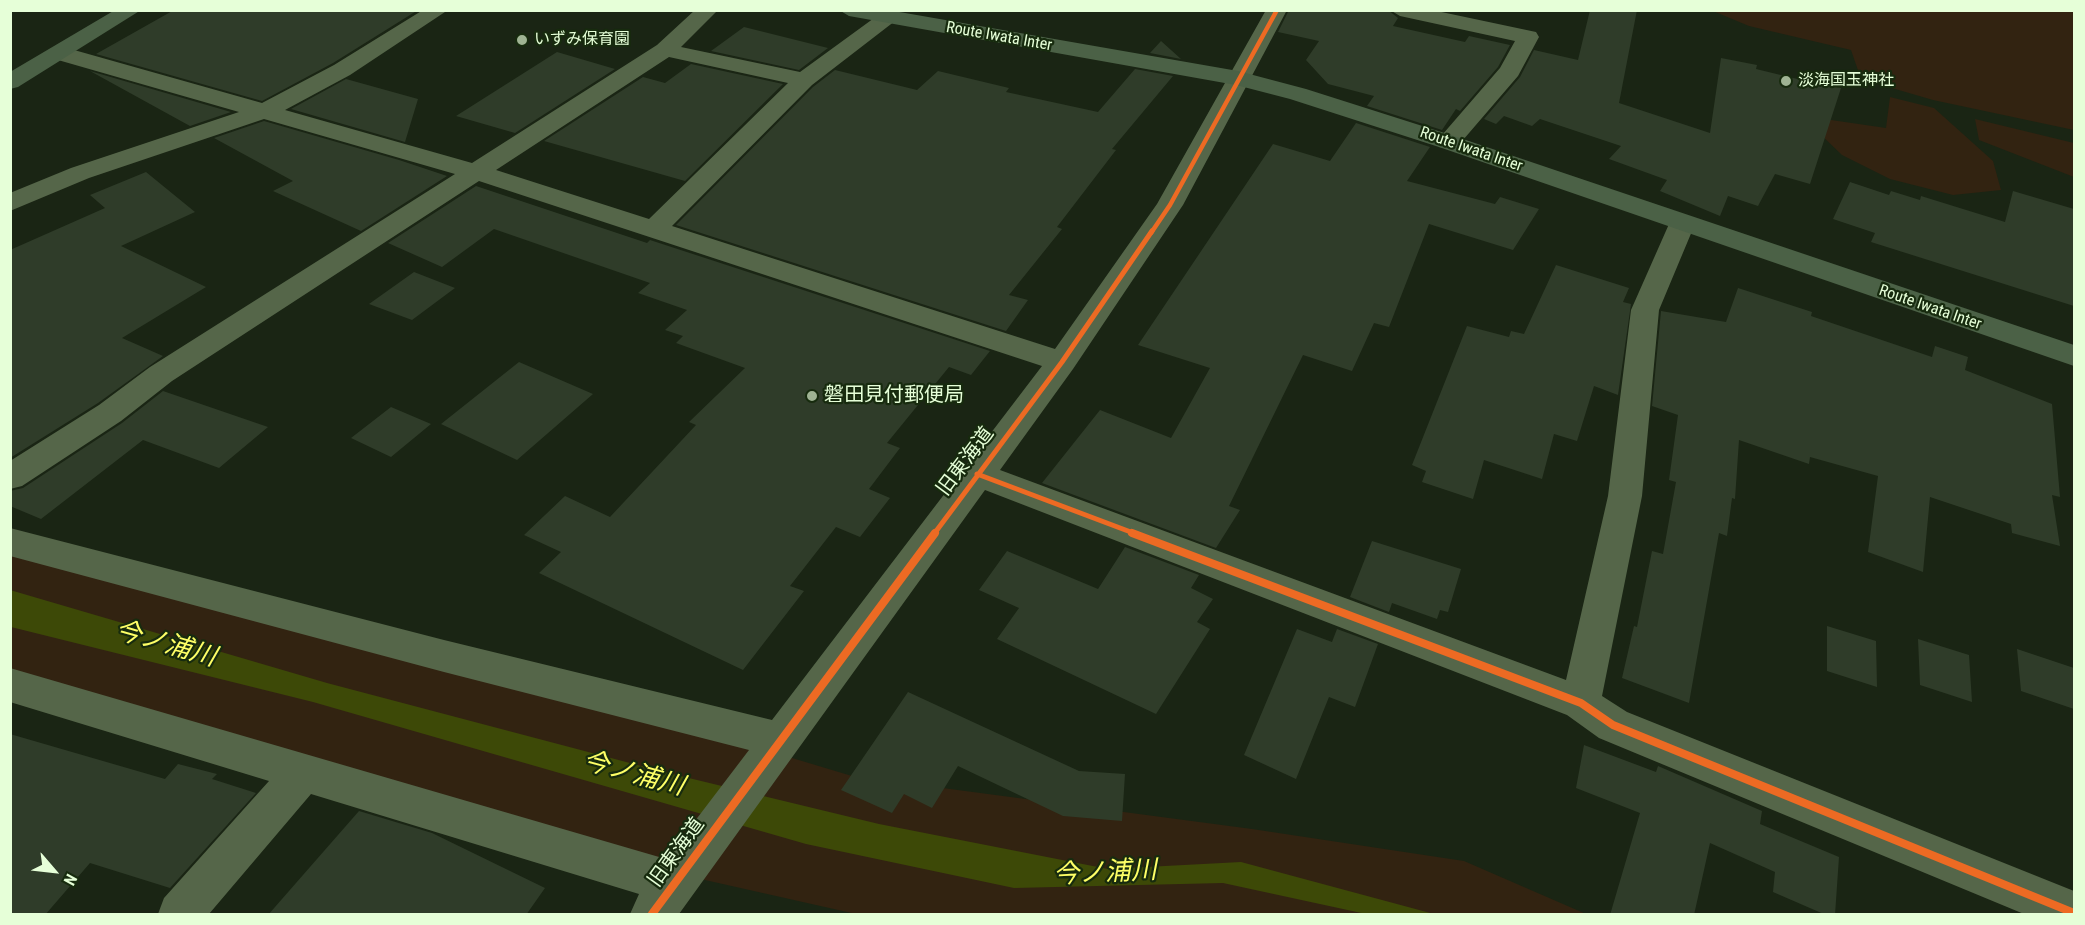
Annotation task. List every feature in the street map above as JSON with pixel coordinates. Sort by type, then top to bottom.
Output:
[{"type":"main road","points":[[10,82],[131,10]]},
{"type":"main road","name":"Route Iwata Inter","points":[[849,10],[899,16],[1238,78],[1448,142],[2074,356]]},
{"type":"street","points":[[10,203],[80,173],[267,110],[342,70],[438,10]]},
{"type":"street","points":[[10,477],[110,413],[161,374],[473,171],[665,50],[708,10]]},
{"type":"street","name":"旧東海道","points":[[670,888],[1062,362],[1170,205],[1277,10]]},
{"type":"street","points":[[1400,10],[1528,36],[1510,71],[1448,142]]},
{"type":"street","points":[[654,229],[804,80],[899,16]]},
{"type":"street","points":[[665,50],[804,80]]},
{"type":"street","points":[[59,53],[267,110],[473,171],[1062,362]]},
{"type":"street","points":[[1581,703],[1625,496],[1645,310],[1683,224]]},
{"type":"street","points":[[977,474],[1581,703],[1613,725],[2074,914]]},
{"type":"street","points":[[10,542],[444,656],[781,740]]},
{"type":"street","points":[[10,685],[303,772],[670,888]]},
{"type":"street","points":[[180,915],[303,772]]},
{"type":"shaded area","points":[[1713,11],[2074,11],[2074,130],[1933,100],[1861,79],[1851,50],[1749,26]]},
{"type":"shaded area","points":[[1890,97],[1934,108],[1993,161],[2001,190],[1953,195],[1890,179],[1842,155],[1816,130],[1790,114],[1886,128]]},
{"type":"shaded area","points":[[1975,119],[2074,143],[2074,177],[1979,140]]},
{"type":"shaded area","points":[[10,541],[489,667],[852,776],[1252,829],[1464,861],[1586,914],[856,914],[625,862],[11,686]]},
{"type":"water","name":"今ノ浦川","points":[[10,590],[327,683],[664,772],[879,824],[1108,869],[1241,862],[1434,914],[1366,914],[1223,883],[1014,888],[806,844],[313,702],[11,627]]},
{"type":"building","points":[[174,10],[418,10],[333,63],[262,101],[96,54]]},
{"type":"building","points":[[1289,10],[1388,10],[1398,18],[1393,26],[1465,42],[1469,36],[1510,45],[1498,67],[1460,111],[1456,109],[1442,130],[1367,106],[1374,96],[1328,84],[1306,60],[1319,41],[1278,32]]},
{"type":"building","points":[[1590,10],[1637,10],[1619,103],[1710,133],[1721,58],[1757,65],[1756,69],[1841,88],[1810,184],[1775,174],[1758,206],[1728,196],[1720,216],[1660,191],[1667,180],[1609,159],[1621,146],[1540,119],[1532,126],[1504,116],[1496,124],[1484,119],[1520,77],[1534,50],[1578,60]]},
{"type":"building","points":[[744,27],[828,48],[799,70],[711,51]]},
{"type":"building","points":[[1161,41],[1181,59],[1150,53]]},
{"type":"building","points":[[557,52],[615,69],[515,133],[456,116]]},
{"type":"building","points":[[691,64],[783,84],[685,181],[544,141],[643,77],[665,83]]},
{"type":"building","points":[[1135,69],[1173,76],[1112,149],[1116,150],[1057,227],[1062,229],[1009,295],[1028,300],[1006,331],[676,225],[813,87],[835,70],[917,90],[938,71],[1009,88],[1006,92],[1098,112]]},
{"type":"building","points":[[90,71],[231,112],[190,126]]},
{"type":"building","points":[[346,79],[418,99],[405,142],[291,109]]},
{"type":"building","points":[[264,121],[447,176],[361,231],[273,191],[293,181],[214,138]]},
{"type":"building","points":[[1356,123],[1430,147],[1407,181],[1495,204],[1500,197],[1539,209],[1513,250],[1429,224],[1389,327],[1374,323],[1352,371],[1303,355],[1229,506],[1240,510],[1216,548],[1042,483],[1100,410],[1171,438],[1210,368],[1138,345],[1273,144],[1330,161]]},
{"type":"building","points":[[146,172],[195,212],[121,246],[206,287],[122,338],[163,356],[98,403],[10,458],[10,250],[105,208],[90,195]]},
{"type":"building","points":[[1850,182],[1889,195],[1891,191],[1920,200],[1921,196],[2005,222],[2013,191],[2074,209],[2074,306],[1871,242],[1875,233],[1833,219]]},
{"type":"building","points":[[476,186],[647,243],[650,240],[990,351],[971,375],[949,367],[887,443],[900,448],[869,489],[890,498],[860,537],[836,527],[790,586],[804,591],[743,670],[539,573],[561,552],[524,535],[565,496],[610,517],[696,425],[689,422],[745,368],[676,343],[683,336],[665,330],[687,310],[638,293],[650,283],[494,229],[442,267],[388,243]]},
{"type":"building","points":[[1556,265],[1629,288],[1623,302],[1631,304],[1618,395],[1594,386],[1577,441],[1554,434],[1542,479],[1484,460],[1473,499],[1422,482],[1426,471],[1412,465],[1467,326],[1509,337],[1511,331],[1524,334]]},
{"type":"building","points":[[414,272],[455,288],[412,320],[369,304]]},
{"type":"building","points":[[1738,288],[1812,312],[1811,316],[1932,357],[1935,346],[1968,357],[1965,370],[2052,404],[2060,497],[2052,495],[2060,546],[2012,533],[2011,524],[1930,497],[1923,572],[1868,552],[1878,476],[1810,457],[1809,464],[1739,440],[1735,499],[1732,498],[1727,536],[1719,533],[1689,703],[1622,678],[1634,626],[1637,627],[1652,551],[1663,554],[1676,482],[1669,480],[1678,415],[1652,406],[1661,311],[1726,322]]},
{"type":"building","points":[[519,362],[593,394],[517,460],[441,424]]},
{"type":"building","points":[[163,391],[268,427],[219,468],[143,440],[41,519],[10,506],[10,491],[23,488],[122,423]]},
{"type":"building","points":[[391,407],[431,424],[391,457],[351,438]]},
{"type":"building","points":[[1372,541],[1461,569],[1448,612],[1440,610],[1437,619],[1392,603],[1389,612],[1350,597]]},
{"type":"building","points":[[1125,547],[1199,575],[1191,588],[1213,599],[1197,622],[1210,629],[1156,714],[997,639],[1019,608],[979,590],[1007,551],[1098,589]]},
{"type":"building","points":[[1827,626],[1876,641],[1877,687],[1827,671]]},
{"type":"building","points":[[1297,629],[1332,642],[1337,629],[1378,644],[1355,707],[1329,697],[1296,779],[1244,755]]},
{"type":"building","points":[[1918,639],[1969,655],[1972,702],[1920,685]]},
{"type":"building","points":[[2017,649],[2074,668],[2074,709],[2021,691]]},
{"type":"building","points":[[908,692],[1079,771],[1125,774],[1122,821],[1063,816],[958,766],[932,808],[904,794],[892,813],[841,790]]},
{"type":"building","points":[[10,734],[165,779],[178,764],[217,774],[212,779],[256,793],[170,888],[90,863],[45,915],[10,915]]},
{"type":"building","points":[[1584,745],[1656,772],[1658,766],[1762,811],[1760,824],[1839,857],[1835,915],[1826,915],[1773,892],[1775,872],[1710,843],[1694,915],[1610,915],[1640,813],[1576,788]]},
{"type":"building","points":[[359,811],[432,833],[545,888],[526,915],[268,915]]},
{"type":"cycle path","points":[[652,914],[1062,362],[1170,205],[1277,10]]},
{"type":"cycle path","points":[[977,474],[1581,703],[1613,725],[2074,913]]},
{"type":"place","name":"いずみ保育園","points":[[522,40]]},
{"type":"place","name":"淡海国玉神社","points":[[1786,81]]},
{"type":"place","name":"磐田見付郵便局","points":[[812,396]]}]
